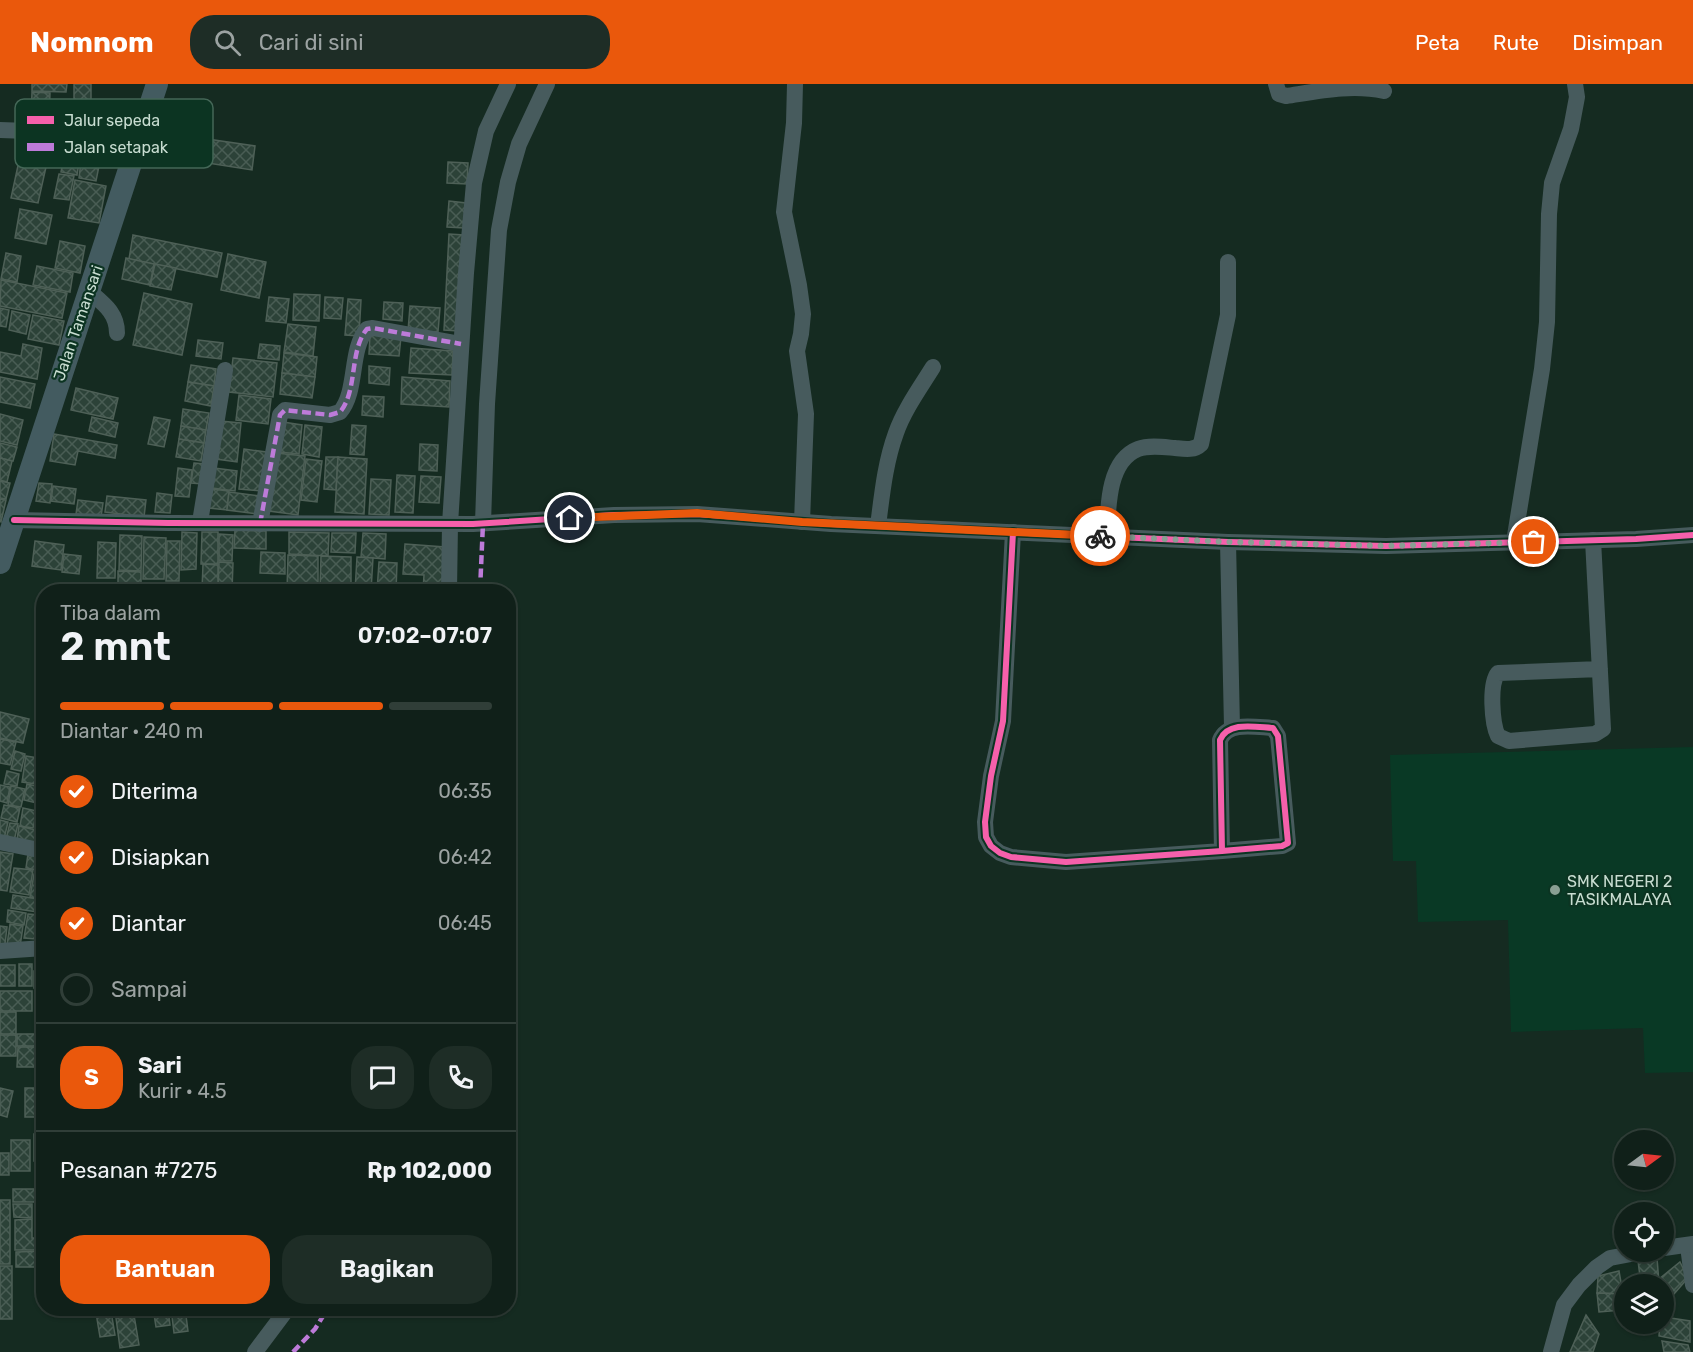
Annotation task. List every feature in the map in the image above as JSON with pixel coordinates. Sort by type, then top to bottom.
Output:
[{"type":"main road","name":"Jalan Tamansari","points":[[152,99],[157,84]]},
{"type":"main road","name":"Jalan Tamansari","points":[[0,563],[129,168]]},
{"type":"street","points":[[466,524],[461,344],[474,183],[486,130],[508,84]]},
{"type":"street","points":[[451,584],[466,524],[487,404],[499,230],[507,182],[519,144],[547,84]]},
{"type":"street","points":[[795,84],[794,123],[784,212],[800,285],[803,314],[797,351],[806,414],[802,522]]},
{"type":"street","points":[[1276,84],[1279,94],[1286,96],[1350,87],[1367,87],[1384,91]]},
{"type":"street","points":[[1514,542],[1542,369],[1547,322],[1552,183],[1571,129],[1577,97],[1575,84]]},
{"type":"street","points":[[0,130],[15,131]]},
{"type":"street","points":[[1107,536],[1108,503],[1112,482],[1118,468],[1127,458],[1137,450],[1161,447],[1198,448],[1201,444],[1228,315],[1228,262]]},
{"type":"street","points":[[90,292],[112,313],[117,324],[117,333]]},
{"type":"street","points":[[260,524],[280,415],[285,410],[330,415],[340,412],[347,400],[359,346],[367,329],[373,328],[461,344]]},
{"type":"street","points":[[878,526],[884,480],[896,432],[911,402],[933,367]]},
{"type":"street","points":[[201,522],[225,370]]},
{"type":"street","points":[[14,520],[260,524],[466,524],[614,515],[697,513],[878,526],[1228,542],[1386,546],[1693,535]]},
{"type":"street","points":[[1013,532],[1003,722],[991,776],[985,822],[986,837],[1000,853],[1011,857],[1066,862],[1222,851],[1282,846],[1288,843],[1288,838],[1277,732],[1273,728],[1233,727],[1225,731],[1220,740],[1222,851]]},
{"type":"street","points":[[1593,540],[1600,669],[1603,729],[1595,734],[1509,741],[1498,736],[1494,725],[1493,685],[1498,673],[1600,669]]},
{"type":"street","points":[[1228,542],[1233,727]]},
{"type":"street","points":[[0,842],[36,849]]},
{"type":"street","points":[[0,951],[36,949]]},
{"type":"street","points":[[1674,1247],[1690,1245],[1693,1285]]},
{"type":"street","points":[[1551,1352],[1564,1305],[1597,1267],[1614,1257]]},
{"type":"street","points":[[255,1352],[282,1316]]},
{"type":"shaded area","name":"SMK NEGERI 2 TASIKMALAYA","points":[[1693,747],[1693,1072],[1645,1073],[1643,1028],[1511,1032],[1508,920],[1418,922],[1416,861],[1393,861],[1390,755]]},
{"type":"building","points":[[32,84],[67,84],[66,92],[32,91]]},
{"type":"building","points":[[74,84],[91,84],[91,99],[74,99]]},
{"type":"building","points":[[32,92],[50,93],[50,99],[32,99]]},
{"type":"building","points":[[213,140],[255,146],[252,170],[213,164]]},
{"type":"building","points":[[448,162],[468,163],[467,184],[447,183]]},
{"type":"building","points":[[17,168],[46,168],[38,203],[11,198]]},
{"type":"building","points":[[62,168],[78,168],[77,175],[61,172]]},
{"type":"building","points":[[80,168],[99,168],[96,181],[79,178]]},
{"type":"building","points":[[59,174],[74,176],[69,200],[54,198]]},
{"type":"building","points":[[75,180],[106,186],[99,223],[68,218]]},
{"type":"building","points":[[449,201],[466,203],[464,228],[447,227]]},
{"type":"building","points":[[20,209],[52,215],[46,244],[15,238]]},
{"type":"building","points":[[449,234],[464,235],[458,331],[444,330]]},
{"type":"building","points":[[133,235],[222,253],[217,277],[129,259]]},
{"type":"building","points":[[60,241],[85,246],[80,273],[55,268]]},
{"type":"building","points":[[6,253],[21,256],[17,282],[1,279]]},
{"type":"building","points":[[228,254],[266,262],[259,298],[221,290]]},
{"type":"building","points":[[126,258],[154,264],[150,285],[122,279]]},
{"type":"building","points":[[155,264],[176,268],[171,290],[150,286]]},
{"type":"building","points":[[37,266],[73,273],[70,292],[33,285]]},
{"type":"building","points":[[1,280],[67,293],[62,318],[0,306]]},
{"type":"building","points":[[144,293],[192,304],[182,355],[133,345]]},
{"type":"building","points":[[294,294],[320,295],[319,321],[293,320]]},
{"type":"building","points":[[269,297],[289,299],[286,323],[266,321]]},
{"type":"building","points":[[325,297],[343,298],[341,319],[324,318]]},
{"type":"building","points":[[348,299],[361,300],[359,336],[345,335]]},
{"type":"building","points":[[384,302],[403,303],[402,321],[383,319]]},
{"type":"building","points":[[410,306],[440,308],[438,332],[408,331]]},
{"type":"building","points":[[0,308],[9,310],[6,327],[0,326]]},
{"type":"building","points":[[12,311],[30,315],[26,334],[9,330]]},
{"type":"building","points":[[33,315],[64,321],[59,345],[28,339]]},
{"type":"building","points":[[288,324],[316,327],[313,356],[284,352]]},
{"type":"building","points":[[370,335],[401,337],[399,356],[369,354]]},
{"type":"building","points":[[198,340],[223,343],[221,359],[196,356]]},
{"type":"building","points":[[23,344],[42,348],[37,379],[0,372],[0,352],[21,356]]},
{"type":"building","points":[[260,344],[280,346],[279,360],[258,358]]},
{"type":"building","points":[[411,348],[453,351],[452,375],[409,373]]},
{"type":"building","points":[[284,353],[317,357],[315,377],[282,373]]},
{"type":"building","points":[[233,358],[277,363],[273,397],[229,392]]},
{"type":"building","points":[[191,365],[216,369],[214,386],[188,382]]},
{"type":"building","points":[[369,366],[390,368],[389,385],[369,383]]},
{"type":"building","points":[[282,373],[315,377],[312,398],[280,394]]},
{"type":"building","points":[[0,377],[35,384],[30,408],[0,402]]},
{"type":"building","points":[[402,377],[450,381],[449,407],[401,404]]},
{"type":"building","points":[[188,382],[214,386],[211,406],[185,401]]},
{"type":"building","points":[[76,388],[118,398],[113,419],[71,410]]},
{"type":"building","points":[[239,395],[271,399],[268,424],[236,420]]},
{"type":"building","points":[[363,396],[384,397],[383,417],[362,415]]},
{"type":"building","points":[[183,409],[209,413],[206,430],[181,426]]},
{"type":"building","points":[[0,414],[23,420],[17,445],[0,441]]},
{"type":"building","points":[[92,417],[118,423],[115,437],[89,431]]},
{"type":"building","points":[[154,417],[170,420],[164,447],[148,444]]},
{"type":"building","points":[[220,421],[241,423],[237,462],[216,459]]},
{"type":"building","points":[[283,422],[302,425],[299,454],[279,452]]},
{"type":"building","points":[[305,425],[322,427],[319,457],[302,454]]},
{"type":"building","points":[[352,425],[366,426],[364,455],[350,454]]},
{"type":"building","points":[[181,426],[206,430],[204,443],[179,439]]},
{"type":"building","points":[[54,434],[117,445],[115,458],[78,451],[75,465],[50,461]]},
{"type":"building","points":[[179,439],[204,443],[201,461],[176,457]]},
{"type":"building","points":[[0,443],[17,447],[13,461],[0,458]]},
{"type":"building","points":[[420,444],[438,445],[437,471],[419,470]]},
{"type":"building","points":[[244,449],[266,452],[261,491],[239,489]]},
{"type":"building","points":[[276,453],[305,456],[298,515],[269,511]]},
{"type":"building","points":[[326,457],[338,457],[336,490],[324,489]]},
{"type":"building","points":[[338,457],[367,459],[364,514],[335,512]]},
{"type":"building","points":[[0,458],[12,461],[7,482],[0,480]]},
{"type":"building","points":[[306,459],[322,461],[317,502],[301,500]]},
{"type":"building","points":[[194,463],[205,464],[203,484],[191,483]]},
{"type":"building","points":[[178,468],[192,470],[189,497],[175,496]]},
{"type":"building","points":[[214,468],[237,471],[235,491],[212,488]]},
{"type":"building","points":[[397,475],[415,476],[413,513],[395,512]]},
{"type":"building","points":[[421,476],[441,477],[439,503],[419,502]]},
{"type":"building","points":[[371,479],[391,480],[389,515],[369,514]]},
{"type":"building","points":[[0,481],[10,483],[6,499],[0,498]]},
{"type":"building","points":[[39,483],[52,484],[50,503],[36,501]]},
{"type":"building","points":[[53,486],[76,489],[74,504],[51,501]]},
{"type":"building","points":[[211,489],[229,491],[227,510],[209,508]]},
{"type":"building","points":[[229,492],[260,496],[257,514],[227,510]]},
{"type":"building","points":[[157,493],[172,495],[170,513],[155,512]]},
{"type":"building","points":[[107,496],[146,500],[144,517],[105,512]]},
{"type":"building","points":[[0,499],[6,500],[1,522],[0,521]]},
{"type":"building","points":[[78,500],[103,503],[101,517],[76,514]]},
{"type":"building","points":[[235,530],[266,531],[266,549],[234,548]]},
{"type":"building","points":[[182,532],[197,533],[196,569],[181,570]]},
{"type":"building","points":[[202,532],[218,532],[218,564],[201,564]]},
{"type":"building","points":[[289,532],[329,533],[328,556],[289,554]]},
{"type":"building","points":[[332,533],[356,533],[355,553],[331,552]]},
{"type":"building","points":[[363,533],[386,534],[385,559],[361,557]]},
{"type":"building","points":[[219,534],[233,535],[232,561],[219,561]]},
{"type":"building","points":[[120,535],[142,536],[141,571],[119,570]]},
{"type":"building","points":[[144,537],[166,538],[164,579],[143,579]]},
{"type":"building","points":[[35,541],[64,545],[61,570],[32,566]]},
{"type":"building","points":[[167,541],[180,541],[179,581],[166,581]]},
{"type":"building","points":[[98,542],[116,543],[115,578],[97,578]]},
{"type":"building","points":[[405,544],[445,547],[443,584],[423,584],[424,575],[403,574]]},
{"type":"building","points":[[261,552],[285,553],[285,574],[260,573]]},
{"type":"building","points":[[64,554],[81,556],[79,574],[62,572]]},
{"type":"building","points":[[288,555],[318,556],[318,584],[287,584]]},
{"type":"building","points":[[321,556],[351,557],[351,584],[320,584]]},
{"type":"building","points":[[357,557],[373,558],[371,584],[355,584]]},
{"type":"building","points":[[219,562],[233,563],[232,584],[218,584]]},
{"type":"building","points":[[379,562],[397,563],[396,584],[377,584]]},
{"type":"building","points":[[203,564],[218,565],[218,584],[202,584]]},
{"type":"building","points":[[118,571],[141,572],[141,584],[118,584]]},
{"type":"building","points":[[0,712],[29,719],[23,743],[0,738]]},
{"type":"building","points":[[0,739],[16,742],[10,765],[0,763]]},
{"type":"building","points":[[15,751],[25,754],[21,771],[11,769]]},
{"type":"building","points":[[26,756],[36,758],[36,784],[22,782]]},
{"type":"building","points":[[7,771],[19,774],[17,786],[4,784]]},
{"type":"building","points":[[27,784],[36,786],[36,803],[24,800]]},
{"type":"building","points":[[0,785],[10,787],[7,803],[0,801]]},
{"type":"building","points":[[11,786],[25,789],[21,807],[8,805]]},
{"type":"building","points":[[4,805],[20,808],[17,822],[1,818]]},
{"type":"building","points":[[23,808],[36,811],[33,828],[20,826]]},
{"type":"building","points":[[0,820],[8,822],[4,839],[0,838]]},
{"type":"building","points":[[10,823],[18,824],[14,841],[6,839]]},
{"type":"building","points":[[19,826],[36,830],[36,844],[17,840]]},
{"type":"building","points":[[0,852],[13,854],[7,891],[0,890]]},
{"type":"building","points":[[28,854],[36,856],[36,870],[26,868]]},
{"type":"building","points":[[14,868],[33,870],[29,895],[10,892]]},
{"type":"building","points":[[34,874],[36,874],[36,898],[30,897]]},
{"type":"building","points":[[13,895],[36,899],[36,912],[11,908]]},
{"type":"building","points":[[8,910],[26,913],[24,925],[7,922]]},
{"type":"building","points":[[28,914],[36,915],[36,939],[24,938]]},
{"type":"building","points":[[10,924],[23,926],[20,947],[7,945]]},
{"type":"building","points":[[0,926],[7,927],[5,944],[0,944]]},
{"type":"building","points":[[19,964],[32,964],[32,986],[19,986]]},
{"type":"building","points":[[0,965],[15,965],[15,986],[0,986]]},
{"type":"building","points":[[34,971],[36,971],[36,988],[34,988]]},
{"type":"building","points":[[0,991],[32,991],[32,1011],[0,1011]]},
{"type":"building","points":[[0,1012],[16,1012],[16,1034],[0,1034]]},
{"type":"building","points":[[17,1034],[36,1034],[36,1046],[17,1046]]},
{"type":"building","points":[[0,1035],[16,1035],[16,1056],[0,1056]]},
{"type":"building","points":[[18,1047],[36,1047],[36,1067],[17,1067]]},
{"type":"building","points":[[0,1088],[13,1091],[7,1117],[0,1115]]},
{"type":"building","points":[[25,1088],[36,1088],[36,1117],[25,1117]]},
{"type":"building","points":[[34,1134],[36,1134],[36,1161],[34,1161]]},
{"type":"building","points":[[11,1140],[30,1140],[30,1171],[11,1171]]},
{"type":"building","points":[[0,1153],[9,1153],[9,1175],[0,1175]]},
{"type":"building","points":[[13,1189],[36,1189],[36,1202],[13,1202]]},
{"type":"building","points":[[0,1200],[10,1200],[10,1264],[0,1264]]},
{"type":"building","points":[[13,1204],[32,1204],[32,1218],[14,1217]]},
{"type":"building","points":[[32,1219],[32,1238],[36,1238],[36,1250],[15,1250],[15,1220]]},
{"type":"building","points":[[36,1251],[36,1267],[16,1267],[16,1252]]},
{"type":"building","points":[[1638,1262],[1657,1262],[1658,1274],[1640,1274]]},
{"type":"building","points":[[1680,1262],[1688,1278],[1674,1294],[1674,1274],[1665,1274]]},
{"type":"building","points":[[0,1266],[12,1266],[12,1319],[0,1319]]},
{"type":"building","points":[[1619,1271],[1620,1274],[1614,1274],[1614,1294],[1597,1293],[1598,1276]]},
{"type":"building","points":[[1597,1293],[1614,1294],[1614,1311],[1599,1312]]},
{"type":"building","points":[[1586,1315],[1599,1334],[1593,1352],[1570,1352]]},
{"type":"building","points":[[96,1316],[112,1316],[115,1335],[100,1337]]},
{"type":"building","points":[[134,1316],[139,1345],[120,1348],[116,1318]]},
{"type":"building","points":[[154,1316],[169,1316],[170,1325],[156,1327]]},
{"type":"building","points":[[172,1316],[186,1316],[188,1331],[174,1333]]},
{"type":"building","points":[[1674,1319],[1690,1321],[1690,1342],[1659,1336],[1659,1334],[1674,1334]]},
{"type":"building","points":[[1662,1341],[1688,1345],[1690,1352],[1664,1352]]},
{"type":"marked path","points":[[260,524],[280,415],[285,410],[330,415],[340,412],[346,403],[358,348],[367,329],[373,328],[461,344]]},
{"type":"marked path","points":[[480,584],[483,523]]},
{"type":"marked path","points":[[293,1352],[315,1329],[323,1316]]},
{"type":"cycle path","points":[[14,520],[473,524],[614,515],[697,514],[831,524],[1228,542],[1386,546],[1636,539],[1693,535]]},
{"type":"cycle path","points":[[1013,532],[1003,721],[991,776],[985,822],[986,837],[991,846],[1011,857],[1066,862],[1222,851],[1220,740],[1229,730],[1243,726],[1273,728],[1278,736],[1288,843],[1282,846],[1222,851]]},
{"type":"way so far","points":[[1100,536],[1386,546],[1534,542]]},
{"type":"place","name":"SMK NEGERI 2 TASIKMALAYA","points":[[1555,890]]},
{"type":"route","points":[[570,518],[697,513],[802,522],[1100,536]]}]
